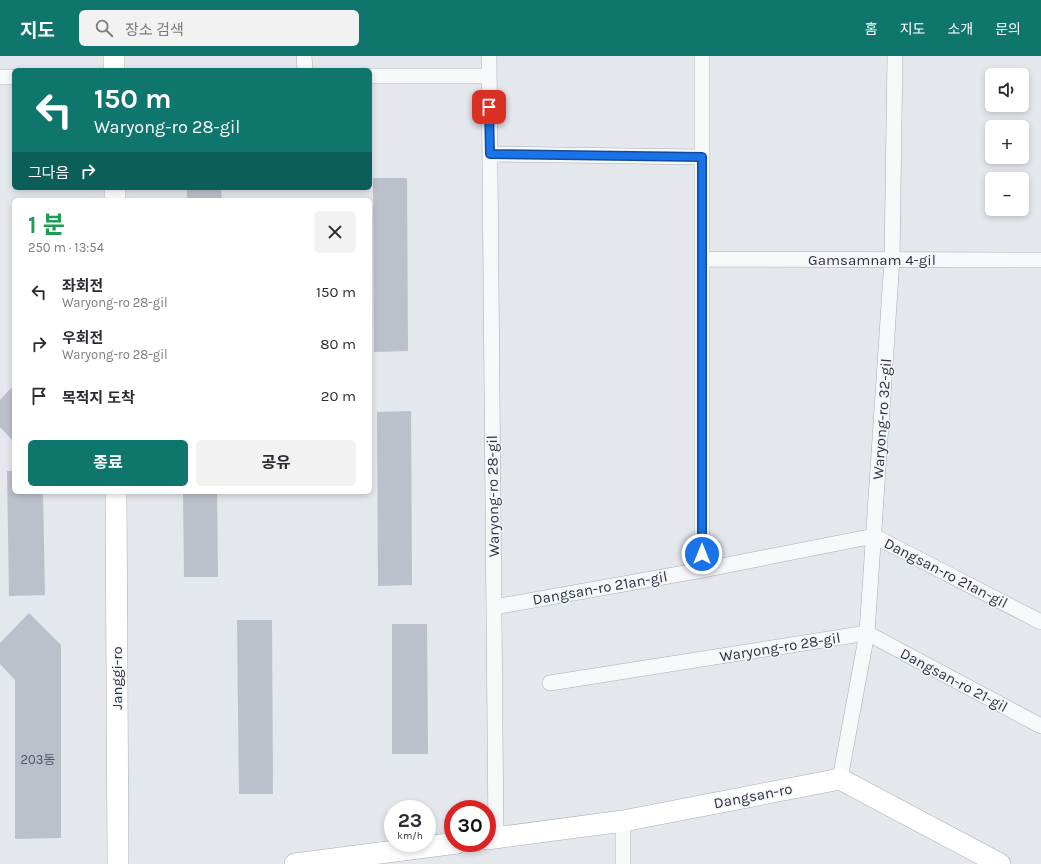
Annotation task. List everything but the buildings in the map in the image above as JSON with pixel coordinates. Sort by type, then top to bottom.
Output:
[{"type":"main road","points":[[114,56],[114,68]]},
{"type":"main road","name":"Janggi-ro","points":[[116,494],[118,864]]},
{"type":"main road","points":[[840,779],[1000,864]]},
{"type":"main road","name":"Dangsan-ro","points":[[496,837],[623,821],[840,779]]},
{"type":"main road","points":[[295,864],[444,845]]},
{"type":"street","points":[[304,56],[305,68]]},
{"type":"street","name":"Waryong-ro 28-gil","points":[[489,56],[494,607],[491,800]]},
{"type":"street","points":[[702,56],[702,570]]},
{"type":"street","name":"Waryong-ro 32-gil","points":[[840,779],[867,633],[892,260],[895,56]]},
{"type":"street","points":[[372,76],[489,76]]},
{"type":"street","points":[[0,77],[12,77]]},
{"type":"street","points":[[490,154],[702,157]]},
{"type":"street","name":"Gamsamnam 4-gil","points":[[702,259],[1041,260]]},
{"type":"street","name":"Dangsan-ro 21an-gil","points":[[494,607],[702,570],[874,536],[1041,622]]},
{"type":"street","name":"Waryong-ro 28-gil","points":[[550,683],[867,633]]},
{"type":"street","name":"Dangsan-ro 21-gil","points":[[867,633],[1041,726]]},
{"type":"street","points":[[623,821],[623,864]]},
{"type":"route","points":[[489,107],[490,154],[702,157],[702,554]]}]
